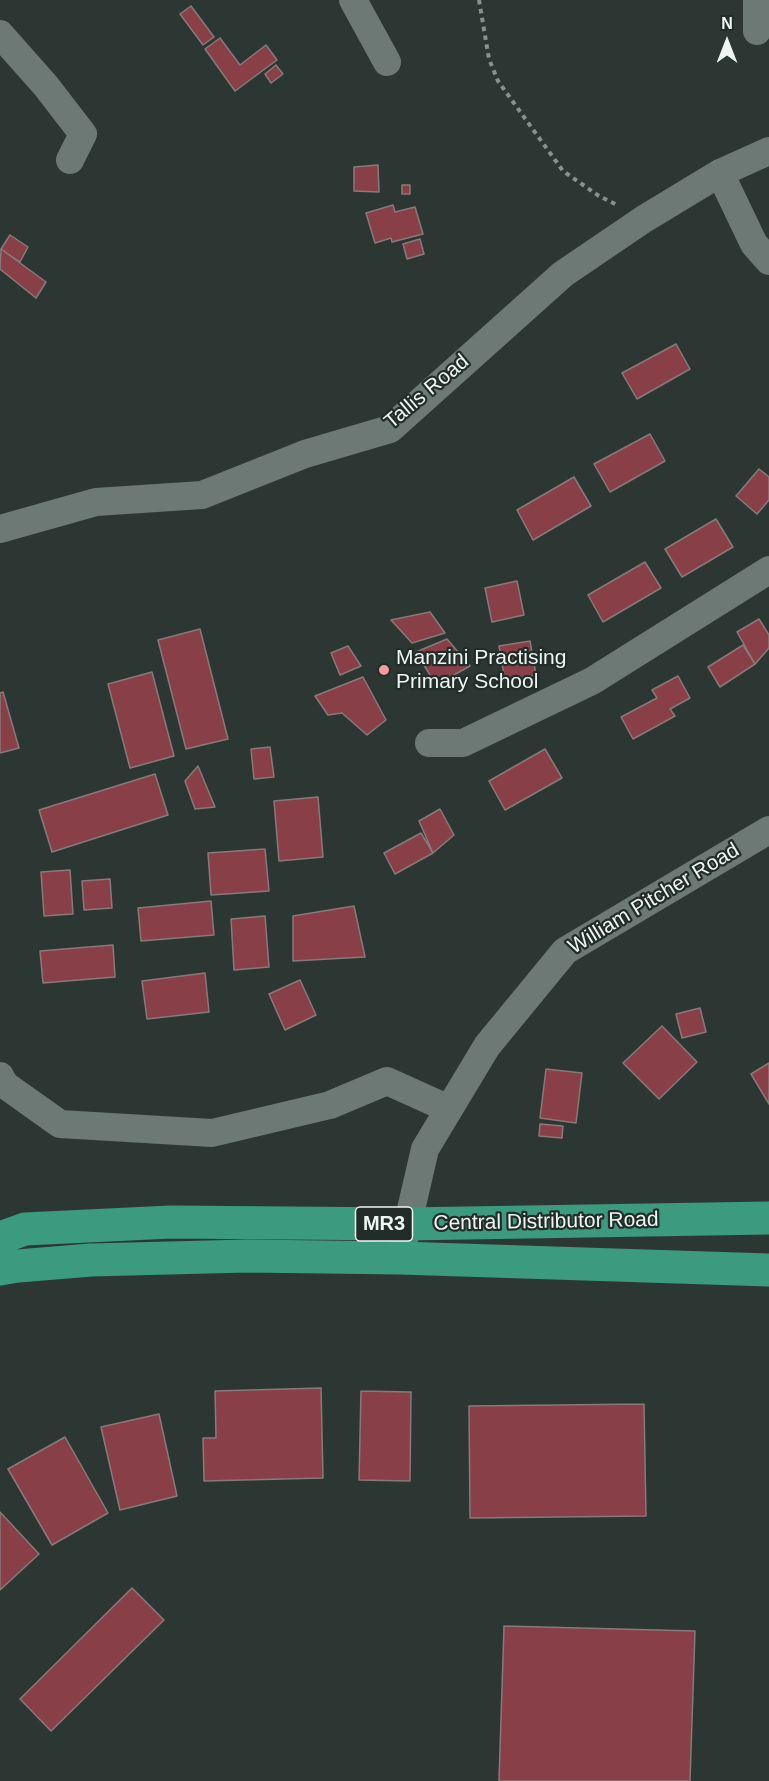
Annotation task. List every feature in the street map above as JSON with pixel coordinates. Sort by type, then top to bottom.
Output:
[{"type":"highway","name":"Central Distributor Road","points":[[0,1238],[25,1229],[171,1222],[406,1224],[769,1218]]},
{"type":"highway","name":"Central Distributor Road","points":[[0,1269],[103,1260],[247,1256],[400,1258],[764,1272]]},
{"type":"street","points":[[353,0],[387,62]]},
{"type":"street","points":[[757,0],[757,31]]},
{"type":"street","points":[[0,33],[46,86],[83,134],[70,160]]},
{"type":"street","name":"Tallis Road","points":[[0,529],[96,502],[202,495],[304,454],[390,429],[564,274],[644,219],[720,172],[769,151]]},
{"type":"street","points":[[720,172],[754,244],[769,261]]},
{"type":"street","points":[[429,743],[463,743],[592,681],[769,570]]},
{"type":"street","name":"William Pitcher Road","points":[[400,1258],[425,1149],[487,1046],[565,951],[769,830]]},
{"type":"street","points":[[0,1076],[5,1085],[60,1124],[212,1133],[330,1105],[387,1081],[449,1110]]},
{"type":"path","points":[[479,0],[489,59],[498,81],[563,171],[599,196],[644,219]]},
{"type":"building","points":[[191,6],[214,37],[203,45],[180,14]]},
{"type":"building","points":[[220,38],[240,65],[266,45],[277,60],[235,91],[205,49]]},
{"type":"building","points":[[276,65],[283,74],[271,83],[265,74]]},
{"type":"building","points":[[378,165],[379,192],[354,191],[354,167]]},
{"type":"building","points":[[402,185],[410,185],[410,194],[402,194]]},
{"type":"building","points":[[393,205],[395,212],[415,207],[423,234],[392,242],[391,238],[375,243],[366,213]]},
{"type":"building","points":[[10,235],[28,247],[20,262],[1,249]]},
{"type":"building","points":[[420,239],[424,254],[407,259],[403,244]]},
{"type":"building","points":[[1,249],[46,282],[36,298],[0,269]]},
{"type":"building","points":[[676,344],[690,369],[637,399],[622,373]]},
{"type":"building","points":[[650,434],[665,461],[610,492],[594,464]]},
{"type":"building","points":[[759,469],[769,477],[769,500],[757,514],[736,496]]},
{"type":"building","points":[[574,477],[591,506],[533,540],[517,510]]},
{"type":"building","points":[[716,519],[733,547],[682,577],[665,549]]},
{"type":"building","points":[[645,562],[661,588],[603,622],[588,595]]},
{"type":"building","points":[[517,581],[524,615],[492,622],[485,588]]},
{"type":"building","points":[[430,612],[445,633],[412,643],[391,620]]},
{"type":"building","points":[[759,619],[769,635],[769,648],[755,664],[737,632]]},
{"type":"building","points":[[200,629],[228,739],[186,749],[158,640]]},
{"type":"building","points":[[447,639],[470,666],[436,685],[416,652]]},
{"type":"building","points":[[530,641],[536,675],[505,680],[499,646]]},
{"type":"building","points":[[743,645],[755,664],[720,687],[708,667]]},
{"type":"building","points":[[348,646],[361,666],[340,675],[331,653]]},
{"type":"building","points":[[152,672],[174,756],[130,768],[108,684]]},
{"type":"building","points":[[678,676],[690,698],[670,709],[675,716],[633,739],[621,717],[657,698],[652,690]]},
{"type":"building","points":[[363,677],[386,720],[367,735],[342,713],[328,715],[315,696]]},
{"type":"building","points":[[3,692],[19,748],[0,753],[0,693]]},
{"type":"building","points":[[270,747],[274,777],[254,779],[251,749]]},
{"type":"building","points":[[545,749],[562,778],[505,810],[489,781]]},
{"type":"building","points":[[198,766],[215,807],[195,809],[185,781]]},
{"type":"building","points":[[155,774],[168,815],[52,852],[39,810]]},
{"type":"building","points":[[318,797],[323,857],[279,861],[274,801]]},
{"type":"building","points":[[440,809],[454,835],[433,853],[419,821]]},
{"type":"building","points":[[421,833],[433,853],[395,874],[384,853]]},
{"type":"building","points":[[265,849],[269,891],[211,895],[208,853]]},
{"type":"building","points":[[70,870],[73,914],[44,916],[41,872]]},
{"type":"building","points":[[110,879],[112,908],[84,910],[82,881]]},
{"type":"building","points":[[211,901],[214,935],[141,941],[138,908]]},
{"type":"building","points":[[354,906],[365,957],[293,961],[293,916]]},
{"type":"building","points":[[265,916],[269,967],[234,970],[231,919]]},
{"type":"building","points":[[113,945],[115,977],[43,983],[40,951]]},
{"type":"building","points":[[205,973],[209,1012],[147,1019],[142,981]]},
{"type":"building","points":[[300,980],[316,1015],[285,1030],[269,994]]},
{"type":"building","points":[[700,1008],[706,1032],[682,1038],[676,1014]]},
{"type":"building","points":[[662,1026],[697,1062],[659,1099],[623,1063]]},
{"type":"building","points":[[769,1063],[769,1104],[751,1074]]},
{"type":"building","points":[[546,1069],[582,1073],[576,1123],[540,1118]]},
{"type":"building","points":[[540,1124],[563,1126],[562,1138],[539,1136]]},
{"type":"building","points":[[321,1388],[323,1478],[204,1481],[203,1438],[216,1438],[215,1391]]},
{"type":"building","points":[[361,1391],[411,1392],[410,1481],[359,1480]]},
{"type":"building","points":[[644,1404],[646,1516],[470,1518],[469,1406]]},
{"type":"building","points":[[159,1414],[177,1496],[120,1510],[101,1427]]},
{"type":"building","points":[[65,1437],[108,1513],[52,1545],[8,1469]]},
{"type":"building","points":[[0,1512],[39,1554],[0,1590]]},
{"type":"building","points":[[132,1588],[164,1620],[51,1731],[20,1699]]},
{"type":"building","points":[[504,1626],[695,1631],[690,1781],[499,1781]]},
{"type":"place","name":"Manzini Practising Primary School","points":[[384,670]]}]
